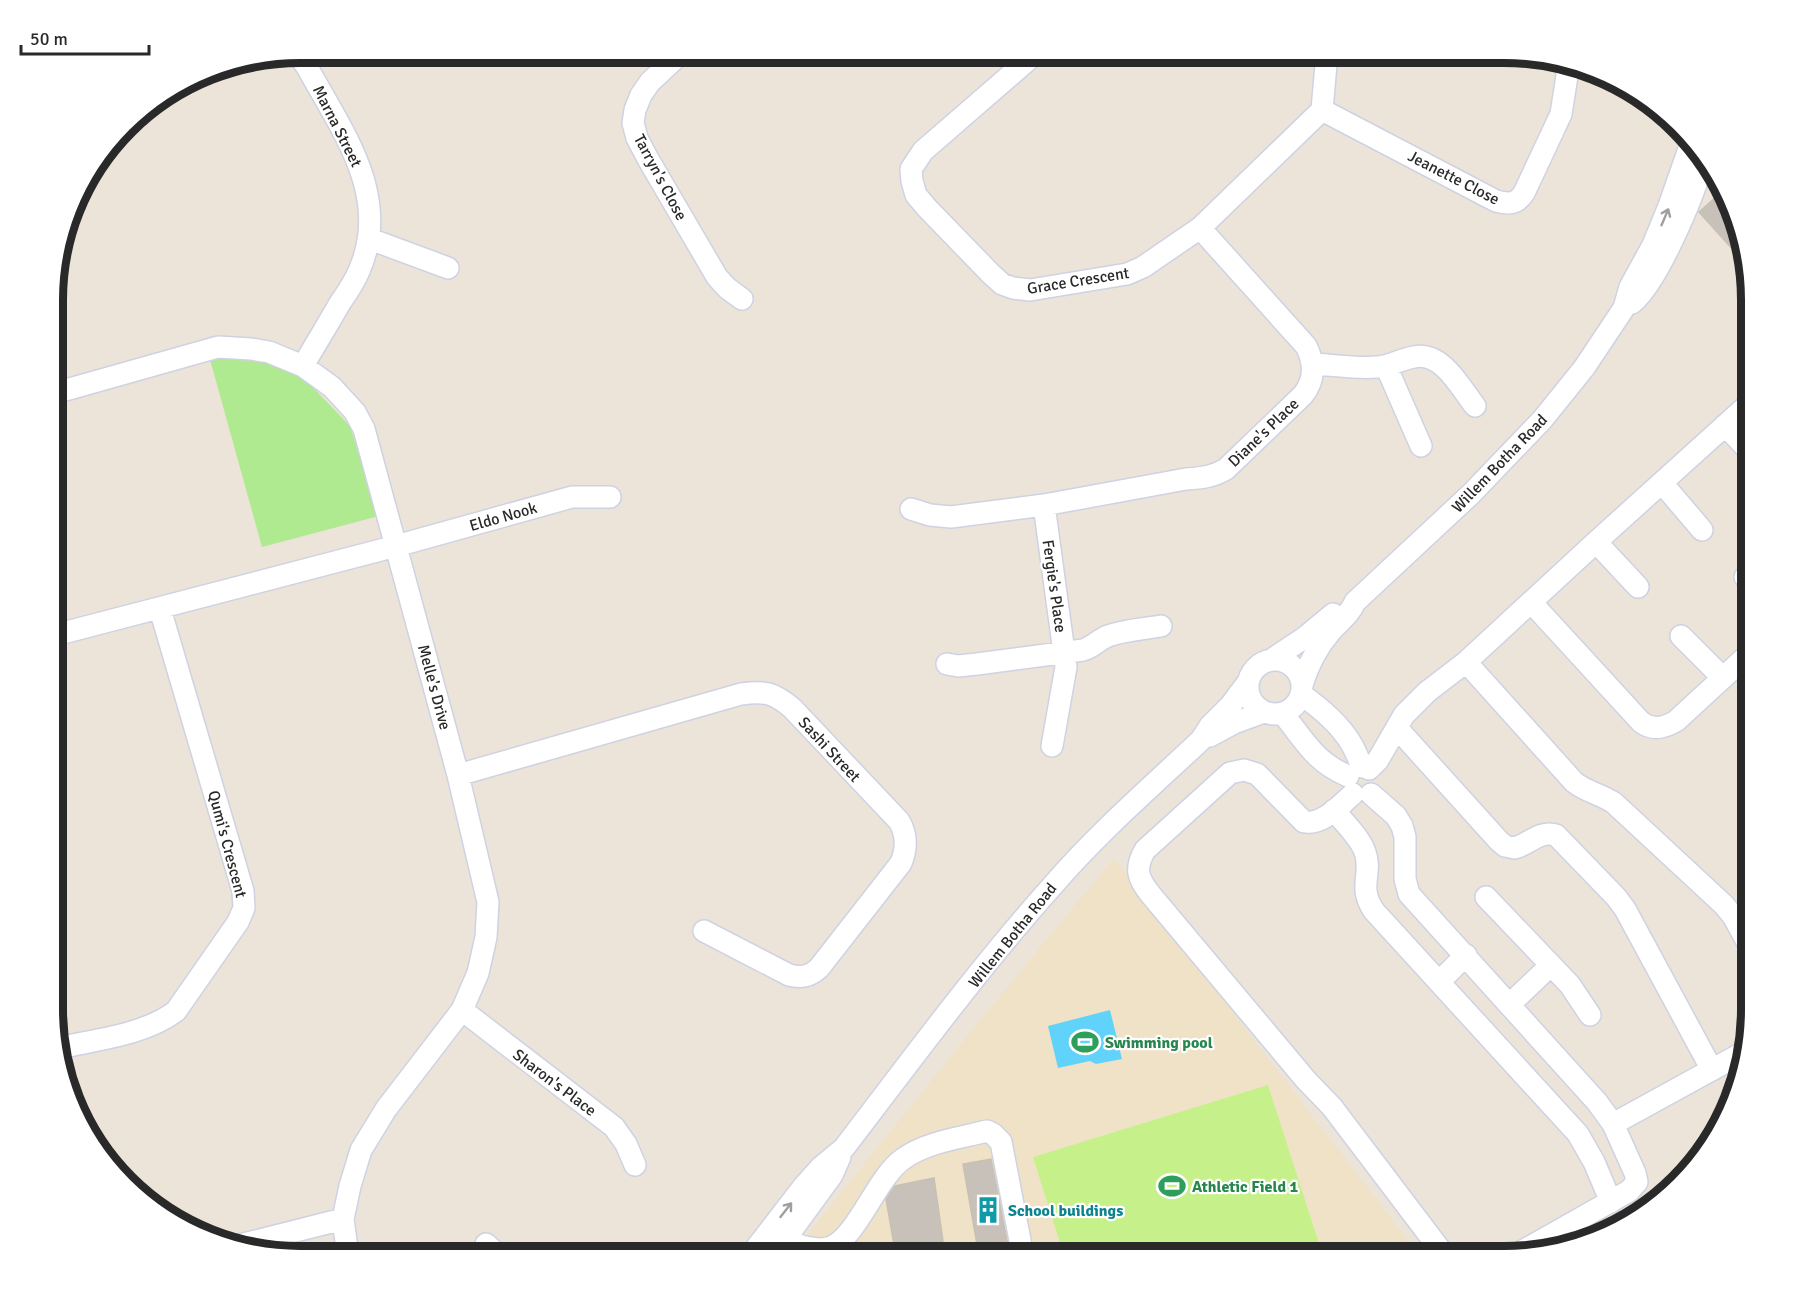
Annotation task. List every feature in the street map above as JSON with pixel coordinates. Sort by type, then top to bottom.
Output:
[{"type":"street","name":"Marna Street","points":[[303,366],[360,270],[370,239],[369,199],[359,161],[304,63]]},
{"type":"street","name":"Tarryn's Close","points":[[670,63],[650,82],[641,95],[633,123],[637,138],[717,278],[742,299]]},
{"type":"street","name":"Grace Crescent","points":[[1024,63],[929,146],[911,169],[916,195],[927,208],[991,274],[1002,284],[1013,288],[1030,290],[1127,274],[1143,267],[1200,228],[1322,110]]},
{"type":"street","points":[[1322,110],[1326,63]]},
{"type":"street","name":"Jeanette Close","points":[[1322,110],[1496,201],[1514,203],[1524,193],[1558,124],[1568,72]]},
{"type":"street","name":"Willem Botha Road","points":[[1301,690],[1307,668],[1315,653],[1352,609],[1355,602],[1471,494],[1542,420],[1584,368],[1624,308],[1630,288],[1653,245],[1670,206],[1688,151]]},
{"type":"street","name":"Willem Botha Road","points":[[1624,308],[1641,295],[1657,268],[1687,209],[1701,168]]},
{"type":"street","points":[[1200,228],[1306,346],[1313,364],[1377,367],[1424,356],[1443,365],[1475,406]]},
{"type":"street","points":[[370,239],[448,268]]},
{"type":"street","name":"Melle's Drive","points":[[63,391],[218,347],[231,346],[269,352],[303,366],[333,387],[360,420],[364,429],[458,775],[488,902],[488,920],[478,974],[462,1010],[386,1109],[361,1150],[343,1219],[347,1246]]},
{"type":"street","name":"Diane's Place","points":[[911,508],[930,515],[951,517],[1044,505],[1217,474],[1234,462],[1302,395],[1308,388],[1313,373],[1313,364]]},
{"type":"street","points":[[1386,366],[1421,446]]},
{"type":"street","points":[[1437,1246],[1332,1107],[1306,1080],[1142,884],[1138,866],[1145,850],[1230,773],[1244,770],[1257,774],[1304,822],[1313,823],[1334,810],[1378,760],[1404,715],[1427,692],[1466,662],[1741,411]]},
{"type":"street","points":[[1725,425],[1741,442]]},
{"type":"street","points":[[1662,483],[1702,530]]},
{"type":"street","name":"Eldo Nook","points":[[396,546],[572,497],[610,497]]},
{"type":"street","name":"Fergie's Place","points":[[1044,505],[1065,660],[1052,746]]},
{"type":"street","points":[[1596,542],[1638,587]]},
{"type":"street","points":[[63,633],[396,546]]},
{"type":"street","name":"Willem Botha Road","points":[[1271,660],[1304,638],[1334,613],[1355,602]]},
{"type":"street","points":[[1531,602],[1641,722],[1654,728],[1665,727],[1676,721],[1741,661]]},
{"type":"street","name":"Qumi's Crescent","points":[[66,1046],[146,1028],[170,1016],[176,1011],[238,922],[244,908],[243,891],[160,609]]},
{"type":"street","points":[[947,664],[958,666],[1065,660],[1114,634],[1161,626]]},
{"type":"street","points":[[1681,636],[1723,678]]},
{"type":"street","points":[[1273,713],[1290,710],[1297,703],[1301,690],[1300,676],[1288,663],[1280,660],[1271,660],[1256,667],[1248,682],[1248,691],[1256,707],[1273,713],[1306,743],[1324,764],[1361,780],[1396,816],[1405,837],[1405,879],[1410,894],[1597,1102],[1613,1124],[1637,1182],[1629,1191],[1611,1202],[1535,1244]]},
{"type":"street","points":[[1466,662],[1574,782],[1585,790],[1600,794],[1614,803],[1724,905],[1741,931]]},
{"type":"street","name":"Willem Botha Road","points":[[758,1246],[804,1186],[843,1148],[1011,934],[1055,883],[1107,827],[1201,740],[1210,726],[1230,706],[1248,682]]},
{"type":"street","points":[[1301,690],[1333,721],[1353,745],[1361,780]]},
{"type":"street","name":"Sashi Street","points":[[458,775],[741,694],[766,693],[780,698],[899,821],[904,834],[905,854],[896,870],[812,974],[798,977],[789,975],[704,931]]},
{"type":"street","name":"Willem Botha Road","points":[[1201,740],[1234,723],[1273,713]]},
{"type":"street","points":[[1306,743],[1333,721]]},
{"type":"street","points":[[1397,728],[1504,846],[1515,848],[1542,835],[1551,833],[1556,835],[1616,897],[1625,909],[1712,1070]]},
{"type":"street","points":[[1334,810],[1365,852],[1367,862],[1365,893],[1369,904],[1379,918],[1578,1134],[1611,1202]]},
{"type":"street","points":[[1486,897],[1570,985],[1590,1015]]},
{"type":"street","points":[[1439,982],[1466,955]]},
{"type":"street","points":[[1509,1005],[1550,966]]},
{"type":"street","name":"Sharon's Place","points":[[462,1010],[614,1127],[626,1144],[635,1165]]},
{"type":"street","points":[[1613,1124],[1736,1057]]},
{"type":"street","points":[[833,1246],[849,1231],[892,1168],[903,1159],[922,1149],[987,1131],[1001,1142],[1021,1246]]},
{"type":"street","name":"Willem Botha Road","points":[[780,1246],[832,1175],[843,1148]]},
{"type":"street","points":[[255,1241],[343,1219]]},
{"type":"shaded area","points":[[1114,858],[1412,1246],[798,1246]]},
{"type":"green space","points":[[206,345],[299,373],[350,426],[379,516],[262,547]]},
{"type":"green space","name":"Athletic Field 1","points":[[1268,1085],[1320,1246],[1061,1246],[1033,1157]]},
{"type":"water","name":"Swimming pool","points":[[1110,1010],[1122,1059],[1096,1064],[1090,1061],[1058,1068],[1048,1026]]},
{"type":"building","points":[[1717,196],[1733,238],[1736,253],[1699,212]]},
{"type":"building","name":"School buildings","points":[[991,1159],[1008,1246],[977,1246],[963,1164]]},
{"type":"building","points":[[934,1178],[943,1241],[927,1243],[928,1246],[894,1246],[886,1199],[895,1186]]},
{"type":"place","name":"Swimming pool","points":[[1085,1042]]},
{"type":"place","name":"Athletic Field 1","points":[[1172,1186]]},
{"type":"place","name":"School buildings","points":[[988,1210]]}]
